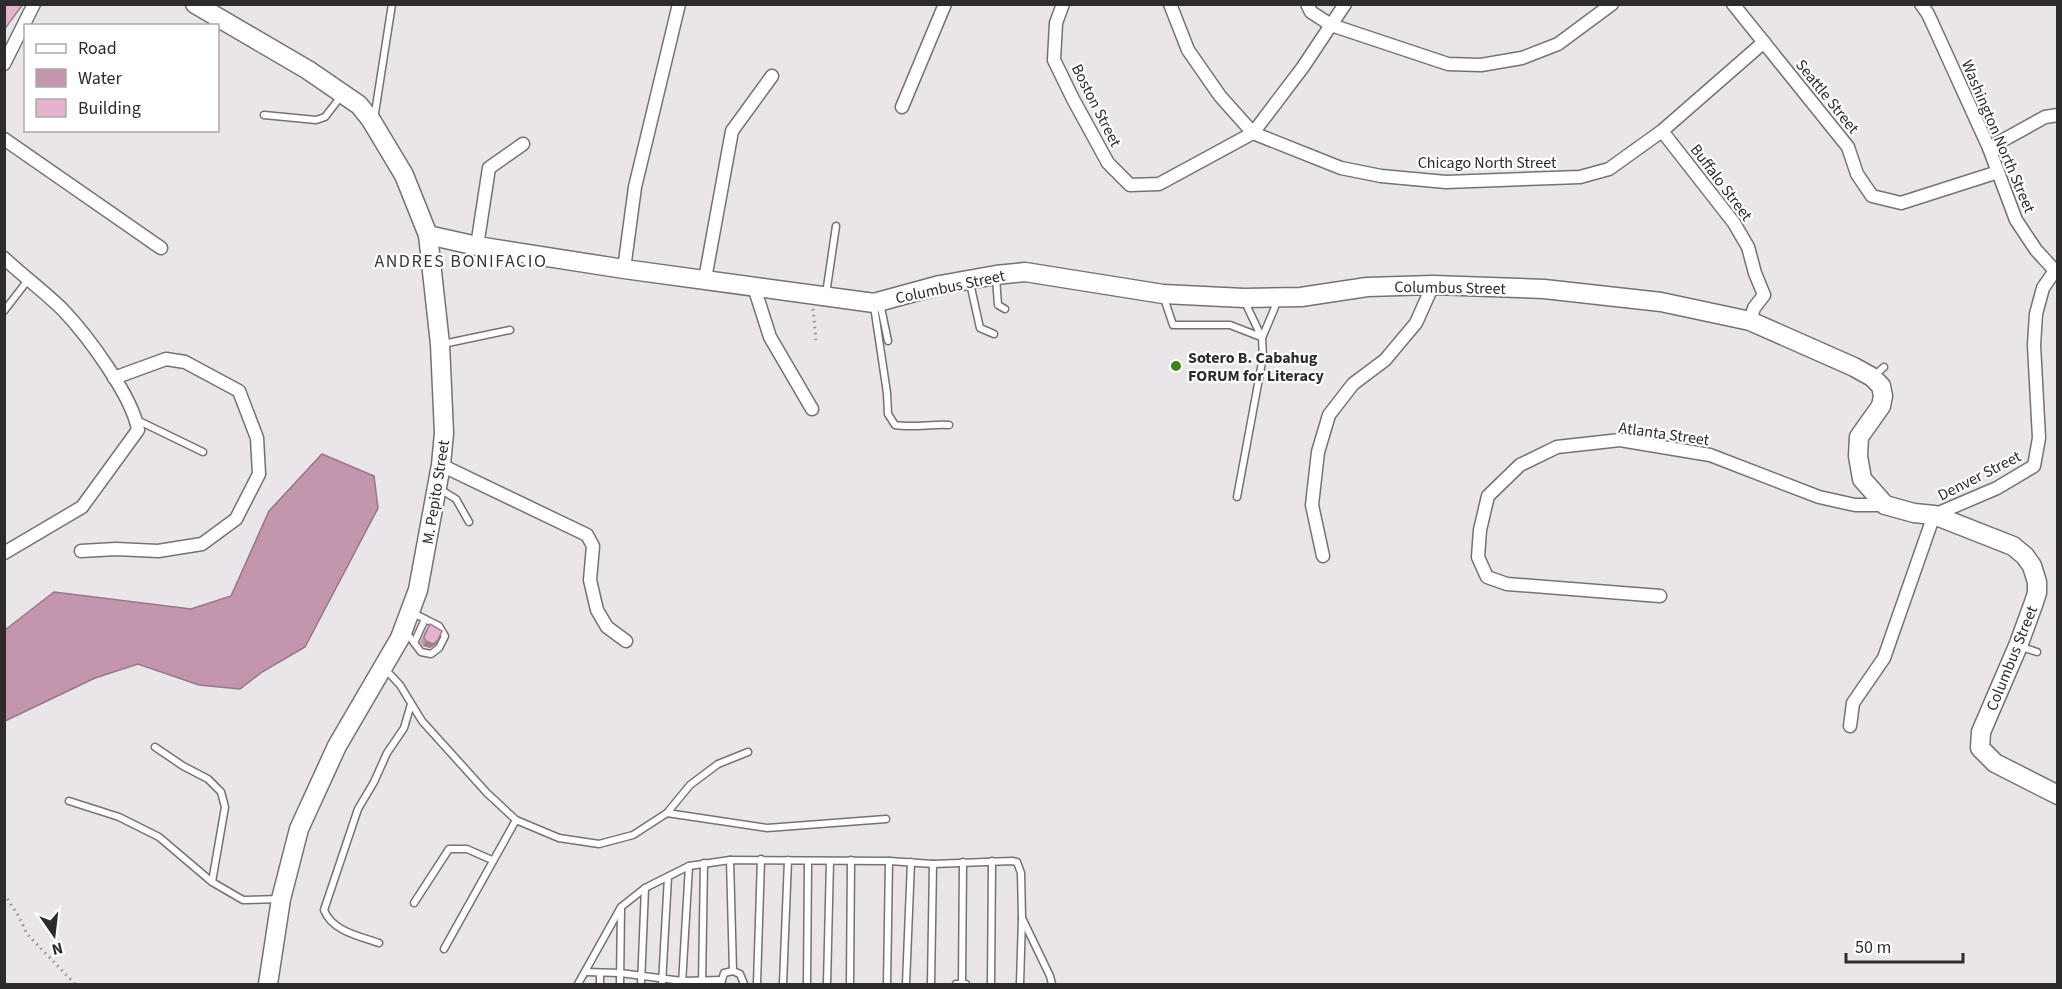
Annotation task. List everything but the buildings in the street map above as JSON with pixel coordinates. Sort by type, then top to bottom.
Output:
[{"type":"street","points":[[4,64],[34,4]]},
{"type":"street","name":"M. Pepito Street","points":[[195,4],[343,93],[359,105],[371,120],[404,175],[429,235],[440,344],[444,433],[441,465],[418,590],[417,615],[409,636],[383,668],[337,746],[299,829],[281,899],[268,984]]},
{"type":"street","points":[[624,269],[635,187],[679,4]]},
{"type":"street","points":[[902,107],[945,4]]},
{"type":"street","name":"Boston Street","points":[[1062,4],[1056,23],[1054,60],[1108,163],[1130,185],[1159,184],[1253,133]]},
{"type":"street","name":"Chicago North Street","points":[[1170,4],[1188,50],[1220,96],[1253,133],[1341,168],[1381,176],[1446,182],[1580,177],[1609,169],[1662,131],[1764,42]]},
{"type":"street","points":[[1306,4],[1311,12],[1331,26],[1448,64],[1481,65],[1522,58],[1558,44],[1612,4]]},
{"type":"street","points":[[1253,133],[1345,4]]},
{"type":"street","name":"Seattle Street","points":[[1734,4],[1848,147],[1857,174],[1872,196],[1901,203],[1998,172]]},
{"type":"street","name":"Washington North Street","points":[[1921,4],[1928,14],[1989,148],[2016,220],[2056,273]]},
{"type":"street","points":[[705,279],[732,131],[772,76]]},
{"type":"street","points":[[1989,148],[2045,117],[2058,115]]},
{"type":"street","name":"Buffalo Street","points":[[1662,131],[1734,223],[1748,247],[1764,295],[1754,308],[1750,321]]},
{"type":"street","points":[[4,139],[161,248]]},
{"type":"street","points":[[477,246],[489,168],[523,144]]},
{"type":"street","name":"Columbus Street","points":[[429,235],[477,246],[624,269],[819,297],[876,302],[969,279],[1025,272],[1163,294],[1244,298],[1301,297],[1367,287],[1433,285],[1544,289],[1661,302],[1750,321],[1878,372],[1883,396],[1881,406],[1859,437],[1858,456],[1862,479],[1885,505],[1914,513],[1935,515],[2013,546],[2025,556],[2032,566],[2037,582],[2037,593],[2018,646],[1981,732],[1980,748],[1995,763],[2058,795]]},
{"type":"street","points":[[4,258],[63,310],[86,337],[114,378],[137,420],[138,430],[133,440],[82,507],[4,553]]},
{"type":"street","name":"Denver Street","points":[[1850,726],[1853,703],[1884,658],[1935,515],[1997,488],[2034,466],[2039,438],[2034,345],[2036,314],[2043,288],[2056,273]]},
{"type":"street","points":[[1323,556],[1312,505],[1318,452],[1329,415],[1353,384],[1385,360],[1416,323],[1433,285]]},
{"type":"street","points":[[754,287],[770,337],[812,409]]},
{"type":"street","points":[[81,551],[116,549],[158,551],[202,544],[236,519],[259,474],[257,438],[239,391],[185,362],[166,359],[114,378]]},
{"type":"street","name":"Atlanta Street","points":[[1660,596],[1507,584],[1487,577],[1478,557],[1480,530],[1488,496],[1520,465],[1557,447],[1620,440],[1710,455],[1819,497],[1855,505],[1885,505]]},
{"type":"street","points":[[441,465],[587,535],[593,546],[590,580],[597,610],[607,627],[626,641]]},
{"type":"lane","points":[[371,120],[375,113],[392,4]]},
{"type":"lane","points":[[264,115],[316,120],[325,117],[343,93]]},
{"type":"lane","points":[[819,297],[836,226]]},
{"type":"lane","points":[[996,274],[998,305],[1005,309]]},
{"type":"lane","points":[[969,279],[980,328],[994,334]]},
{"type":"lane","points":[[4,311],[28,280]]},
{"type":"lane","points":[[1163,294],[1173,325],[1230,325],[1262,338]]},
{"type":"lane","points":[[1262,338],[1278,297]]},
{"type":"lane","points":[[1237,497],[1263,357],[1262,338],[1244,298]]},
{"type":"lane","points":[[876,302],[888,341]]},
{"type":"lane","points":[[876,302],[888,414],[895,425],[911,427],[949,424]]},
{"type":"lane","points":[[440,344],[510,330]]},
{"type":"lane","points":[[137,420],[202,452]]},
{"type":"lane","points":[[437,487],[456,499],[469,522]]},
{"type":"lane","points":[[409,636],[421,652],[431,654],[439,648],[445,636],[439,626],[417,615]]},
{"type":"lane","points":[[2018,646],[2037,652]]},
{"type":"lane","points":[[383,668],[400,685],[422,721],[516,820],[559,838],[598,844],[633,835],[667,813],[690,785],[718,764],[748,752]]},
{"type":"lane","points":[[379,943],[333,925],[327,919],[324,910],[358,809],[387,753],[404,728],[411,704]]},
{"type":"lane","points":[[155,747],[208,779],[221,792],[225,807],[212,882]]},
{"type":"lane","points":[[69,801],[119,817],[159,837],[212,882],[243,900],[281,899]]},
{"type":"lane","points":[[667,813],[767,828],[886,819]]},
{"type":"lane","points":[[444,949],[516,820]]},
{"type":"lane","points":[[414,903],[449,849],[467,849],[492,860]]},
{"type":"lane","points":[[730,860],[733,971]]},
{"type":"lane","points":[[578,984],[621,908],[645,888],[689,866],[730,860],[851,860],[933,864],[1017,862],[1021,873],[1020,984]]},
{"type":"lane","points":[[757,984],[761,860]]},
{"type":"lane","points":[[783,984],[788,860]]},
{"type":"lane","points":[[850,984],[851,860]]},
{"type":"lane","points":[[807,984],[808,861]]},
{"type":"lane","points":[[827,984],[830,861]]},
{"type":"lane","points":[[887,984],[889,861]]},
{"type":"lane","points":[[991,984],[992,861]]},
{"type":"lane","points":[[906,984],[911,862]]},
{"type":"lane","points":[[961,984],[963,862]]},
{"type":"lane","points":[[702,983],[704,863]]},
{"type":"lane","points":[[931,984],[933,864]]},
{"type":"lane","points":[[682,983],[689,866]]},
{"type":"lane","points":[[662,981],[668,877]]},
{"type":"lane","points":[[641,984],[645,888]]},
{"type":"lane","points":[[620,984],[621,908]]},
{"type":"lane","points":[[1022,918],[1052,984]]},
{"type":"lane","points":[[586,972],[620,973],[641,975],[662,981],[702,983],[721,982],[724,973],[733,971],[742,977],[743,984]]},
{"type":"lane","points":[[600,973],[600,984]]},
{"type":"path","points":[[816,340],[819,297]]},
{"type":"path","points":[[4,894],[27,934],[75,984]]},
{"type":"water","points":[[322,454],[374,476],[378,508],[305,647],[262,672],[240,689],[199,685],[138,664],[95,678],[5,721],[5,630],[54,592],[191,609],[231,596],[269,511]]},
{"type":"place","name":"Sotero B. Cabahug FORUM for Literacy","points":[[1176,366]]},
{"type":"district","name":"ANDRES BONIFACIO","points":[[461,261]]}]
